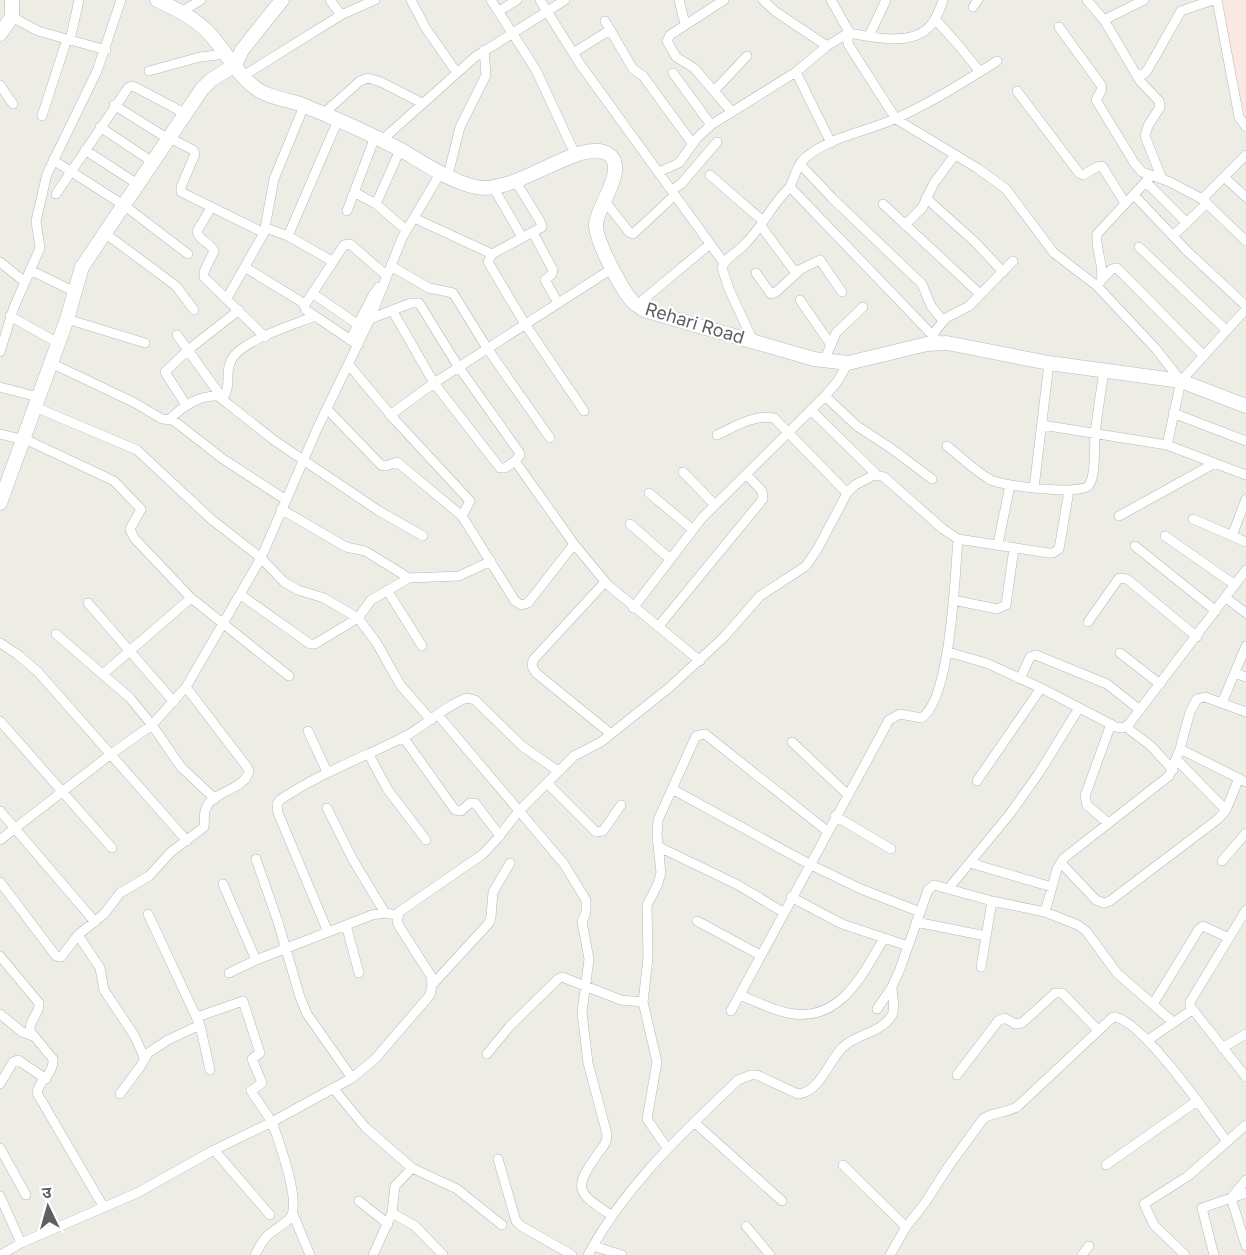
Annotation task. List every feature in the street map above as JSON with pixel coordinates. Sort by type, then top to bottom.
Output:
[{"type":"main road","name":"Rehari Road","points":[[157,0],[186,6],[193,19],[207,31],[254,87],[338,120],[474,187],[493,187],[516,182],[575,154],[596,150],[610,155],[614,160],[615,174],[597,217],[596,236],[628,295],[637,305],[647,311],[806,358],[824,361],[848,363],[927,344],[936,339],[1049,363],[1181,381],[1246,406]]},
{"type":"main road","points":[[0,502],[29,442],[51,363],[84,264],[154,163],[166,136],[186,114],[206,84],[235,65],[242,50],[282,0]]},
{"type":"main road","points":[[0,34],[15,4]]},
{"type":"street","points":[[42,116],[69,39],[79,0]]},
{"type":"street","points":[[0,352],[10,316],[40,248],[36,221],[45,182],[53,160],[106,50],[122,0]]},
{"type":"street","points":[[186,6],[201,0]]},
{"type":"street","points":[[330,0],[346,13]]},
{"type":"street","points":[[346,13],[359,0]]},
{"type":"street","points":[[149,71],[200,57],[235,65],[375,0]]},
{"type":"street","points":[[411,0],[425,27],[457,73]]},
{"type":"street","points":[[491,0],[536,70],[575,154]]},
{"type":"street","points":[[499,11],[517,0]]},
{"type":"street","points":[[540,0],[573,53],[724,263],[723,274],[753,341]]},
{"type":"street","points":[[347,211],[379,139],[484,50],[565,0]]},
{"type":"street","points":[[679,0],[685,24]]},
{"type":"street","points":[[724,0],[685,24],[668,38],[668,45],[676,57],[694,68],[732,112]]},
{"type":"street","points":[[763,0],[776,12],[827,46]]},
{"type":"street","points":[[868,36],[886,0]]},
{"type":"street","points":[[659,172],[679,163],[692,143],[711,125],[796,72],[827,46],[848,33],[881,38],[911,37],[926,30],[935,20],[942,2],[932,0]]},
{"type":"street","points":[[1087,0],[1104,20],[1138,76],[1160,101],[1160,107],[1148,126],[1145,136],[1162,179]]},
{"type":"street","points":[[1104,20],[1144,0]]},
{"type":"street","points":[[1138,76],[1148,69],[1181,11],[1215,0],[1239,117],[1246,128]]},
{"type":"street","points":[[835,2],[848,33],[848,44],[896,118],[1006,189],[1054,253],[1099,283],[1181,381]]},
{"type":"street","points":[[15,4],[38,31],[106,50]]},
{"type":"street","points":[[935,20],[980,72]]},
{"type":"street","points":[[573,53],[607,25],[633,69],[643,76],[692,143]]},
{"type":"street","points":[[1059,27],[1101,85],[1102,89],[1096,100],[1135,164],[1187,223]]},
{"type":"street","points":[[354,343],[370,319],[406,230],[445,174],[460,127],[486,75],[484,50]]},
{"type":"street","points":[[714,91],[747,56]]},
{"type":"street","points":[[724,263],[742,247],[762,223],[768,212],[790,187],[800,164],[808,156],[831,143],[896,118],[957,86],[997,61]]},
{"type":"street","points":[[796,72],[831,143]]},
{"type":"street","points":[[673,73],[711,125]]},
{"type":"street","points":[[322,114],[360,81],[368,78],[422,104]]},
{"type":"street","points":[[0,85],[13,104]]},
{"type":"street","points":[[56,194],[114,105],[124,91],[132,86],[186,114]]},
{"type":"street","points":[[1017,91],[1079,174],[1083,175],[1102,166],[1125,203]]},
{"type":"street","points":[[114,105],[195,152],[181,192],[211,208],[265,231],[288,236],[332,261]]},
{"type":"street","points":[[227,298],[265,231],[274,179],[304,106]]},
{"type":"street","points":[[288,236],[338,120]]},
{"type":"street","points":[[100,127],[154,163]]},
{"type":"street","points":[[604,200],[633,234],[688,177],[717,142]]},
{"type":"street","points":[[84,150],[139,185]]},
{"type":"street","points":[[376,204],[400,150]]},
{"type":"street","points":[[905,225],[922,208],[938,176],[955,155]]},
{"type":"street","points":[[1173,236],[1246,155]]},
{"type":"street","points":[[53,160],[125,206],[188,254]]},
{"type":"street","points":[[800,164],[833,199],[922,284],[931,306],[943,321]]},
{"type":"street","points":[[710,175],[762,223],[797,273]]},
{"type":"street","points":[[1224,177],[1246,197]]},
{"type":"street","points":[[1099,283],[1102,272],[1096,244],[1097,234],[1149,179],[1162,179],[1205,201],[1246,241]]},
{"type":"street","points":[[516,182],[542,224],[539,230],[492,254],[488,258],[490,266],[525,324],[584,411]]},
{"type":"street","points":[[493,187],[522,237]]},
{"type":"street","points":[[790,187],[936,339],[943,321],[950,314],[965,309],[1013,261]]},
{"type":"street","points":[[354,192],[376,204],[406,230]]},
{"type":"street","points":[[1134,195],[1246,307],[1181,381],[1167,445]]},
{"type":"street","points":[[926,198],[975,242],[1003,272]]},
{"type":"street","points":[[883,204],[980,294]]},
{"type":"street","points":[[211,208],[196,234],[214,251],[204,277],[265,337]]},
{"type":"street","points":[[414,218],[492,254]]},
{"type":"street","points":[[533,233],[553,270],[545,280],[558,303]]},
{"type":"street","points":[[106,234],[176,286],[194,310]]},
{"type":"street","points":[[637,305],[710,243]]},
{"type":"street","points":[[354,343],[304,308],[305,304],[341,247],[350,244],[386,279]]},
{"type":"street","points":[[1139,247],[1226,330]]},
{"type":"street","points":[[756,273],[771,294],[797,273],[820,260],[842,292]]},
{"type":"street","points":[[0,262],[25,282]]},
{"type":"street","points":[[391,266],[429,288],[453,293],[487,348],[550,438]]},
{"type":"street","points":[[246,268],[305,304]]},
{"type":"street","points":[[390,415],[458,366],[613,268]]},
{"type":"street","points":[[1099,283],[1112,269],[1117,268],[1204,356]]},
{"type":"street","points":[[30,270],[75,292]]},
{"type":"street","points":[[0,840],[152,725],[186,687],[261,558],[304,459],[349,365],[357,324],[373,295],[386,279]]},
{"type":"street","points":[[312,293],[357,324]]},
{"type":"street","points":[[800,300],[831,345]]},
{"type":"street","points":[[370,319],[392,310],[411,303],[419,303],[458,366],[519,452],[520,455],[515,461],[505,468],[500,468],[434,383],[392,310]]},
{"type":"street","points":[[824,361],[841,326],[863,307]]},
{"type":"street","points":[[186,405],[165,372],[188,350],[239,310]]},
{"type":"street","points":[[10,316],[58,343]]},
{"type":"street","points":[[223,399],[229,386],[229,364],[235,354],[265,337],[315,316]]},
{"type":"street","points":[[67,319],[145,343]]},
{"type":"street","points":[[177,335],[223,399]]},
{"type":"street","points":[[51,363],[129,399],[162,419],[170,419],[223,459],[286,500]]},
{"type":"street","points":[[633,608],[692,529],[825,396],[837,382],[848,363]]},
{"type":"street","points":[[1034,488],[1049,363]]},
{"type":"street","points":[[349,365],[390,415],[470,501],[462,516]]},
{"type":"street","points":[[946,446],[988,478],[1010,485],[1034,488],[1084,490],[1091,483],[1104,371]]},
{"type":"street","points":[[0,387],[140,452],[211,519],[261,558],[284,582],[298,590],[324,598],[358,618],[376,642],[401,686],[435,718],[564,864],[586,900],[586,912],[582,922],[589,950],[586,986],[581,1008],[588,1063],[607,1134],[606,1143],[585,1173],[581,1187],[585,1197],[611,1215]]},
{"type":"street","points":[[170,419],[186,405],[206,397],[218,396],[269,437],[379,511],[423,536]]},
{"type":"street","points":[[825,396],[857,426],[932,479]]},
{"type":"street","points":[[327,409],[381,465],[386,466],[396,462],[462,516],[515,601],[525,604],[574,544]]},
{"type":"street","points":[[811,410],[877,475],[890,481],[943,529],[958,539],[1048,553],[1056,552],[1059,549],[1069,491]]},
{"type":"street","points":[[1173,413],[1246,441]]},
{"type":"street","points":[[717,435],[754,419],[767,416],[774,418],[847,493]]},
{"type":"street","points":[[1042,425],[1167,445],[1246,475]]},
{"type":"street","points":[[0,434],[29,442],[117,483],[141,509],[130,529],[131,534],[191,598],[289,676]]},
{"type":"street","points":[[515,461],[574,544],[605,582],[633,608],[700,661]]},
{"type":"street","points":[[1119,516],[1215,463]]},
{"type":"street","points":[[683,472],[715,505]]},
{"type":"street","points":[[658,627],[763,499],[762,491],[746,474]]},
{"type":"street","points":[[397,915],[483,854],[518,812],[574,756],[602,742],[700,661],[760,596],[806,566],[847,493],[866,478],[877,475]]},
{"type":"street","points":[[999,544],[1010,485]]},
{"type":"street","points":[[649,493],[692,529]]},
{"type":"street","points":[[1232,536],[1246,499]]},
{"type":"street","points":[[281,510],[346,547],[365,551],[409,578]]},
{"type":"street","points":[[1194,519],[1246,542]]},
{"type":"street","points":[[630,524],[670,559]]},
{"type":"street","points":[[1165,536],[1235,585]]},
{"type":"street","points":[[730,1011],[889,720],[900,714],[921,718],[927,712],[939,684],[948,651],[958,539]]},
{"type":"street","points":[[1136,546],[1216,611]]},
{"type":"street","points":[[953,600],[997,609],[1005,605],[1008,600],[1014,548]]},
{"type":"street","points":[[241,595],[310,644],[318,643],[358,618],[371,600],[409,578],[459,576],[491,561]]},
{"type":"street","points":[[948,651],[974,658],[1041,688],[1119,728],[1126,727],[1246,570]]},
{"type":"street","points":[[1088,622],[1119,578],[1123,578],[1197,637]]},
{"type":"street","points":[[605,582],[533,660],[532,666],[536,673],[611,734]]},
{"type":"street","points":[[387,590],[422,646]]},
{"type":"street","points":[[103,674],[191,598]]},
{"type":"street","points":[[1226,598],[1246,613]]},
{"type":"street","points":[[88,603],[174,702]]},
{"type":"street","points":[[56,634],[130,698],[181,767],[215,799]]},
{"type":"street","points":[[0,643],[38,672],[187,841]]},
{"type":"street","points":[[1222,703],[1246,646]]},
{"type":"street","points":[[1120,653],[1160,684]]},
{"type":"street","points":[[1020,679],[1029,659],[1036,655],[1107,684],[1140,710]]},
{"type":"street","points":[[1234,673],[1246,677]]},
{"type":"street","points":[[0,882],[56,956],[63,956],[78,935],[104,914],[120,893],[149,876],[171,852],[204,827],[205,810],[209,803],[244,780],[249,771],[186,687]]},
{"type":"street","points":[[977,782],[1041,688]]},
{"type":"street","points":[[1045,912],[1060,863],[1165,780],[1173,770],[1190,712],[1197,699],[1205,697],[1246,712]]},
{"type":"street","points":[[328,932],[277,808],[280,800],[327,772],[369,755],[402,737],[467,698],[475,700],[522,746],[558,771]]},
{"type":"street","points":[[948,889],[1021,799],[1079,708]]},
{"type":"street","points":[[0,721],[112,848]]},
{"type":"street","points":[[1108,823],[1087,805],[1085,796],[1111,724]]},
{"type":"street","points":[[1126,727],[1151,746],[1173,770]]},
{"type":"street","points":[[308,731],[327,772]]},
{"type":"street","points":[[667,1148],[647,1119],[657,1062],[643,1002],[648,958],[647,905],[660,879],[658,820],[696,736],[705,734],[827,831]]},
{"type":"street","points":[[402,737],[455,810],[461,811],[470,803],[475,803],[500,836]]},
{"type":"street","points":[[792,742],[847,794]]},
{"type":"street","points":[[1060,863],[1096,900],[1104,903],[1209,828],[1226,810],[1242,780],[1178,754]]},
{"type":"street","points":[[1178,754],[1226,810]]},
{"type":"street","points":[[369,755],[388,790],[426,840]]},
{"type":"street","points":[[547,783],[596,832],[603,831],[621,805]]},
{"type":"street","points":[[672,789],[809,864],[918,917],[986,936]]},
{"type":"street","points":[[327,808],[353,860],[386,913]]},
{"type":"street","points":[[0,812],[95,922]]},
{"type":"street","points":[[835,816],[891,849]]},
{"type":"street","points":[[1222,861],[1246,833]]},
{"type":"street","points":[[659,847],[738,885],[783,912]]},
{"type":"street","points":[[256,860],[307,1014],[352,1078]]},
{"type":"street","points":[[432,985],[489,923],[493,892],[510,863]]},
{"type":"street","points":[[970,863],[1052,887]]},
{"type":"street","points":[[223,884],[256,960]]},
{"type":"street","points":[[877,1009],[892,987],[930,886],[938,885],[992,901],[1045,912],[1077,925],[1086,931],[1117,973],[1173,1022]]},
{"type":"street","points":[[791,897],[832,920],[908,946]]},
{"type":"street","points":[[981,968],[992,901]]},
{"type":"street","points":[[1246,910],[1190,1002],[1192,1010],[1246,1077]]},
{"type":"street","points":[[229,973],[346,925],[386,913],[397,915]]},
{"type":"street","points":[[148,914],[198,1021],[210,1070]]},
{"type":"street","points":[[1,1255],[21,1243],[137,1193],[352,1078],[375,1059],[430,995],[432,985],[431,976],[399,926],[397,915]]},
{"type":"street","points":[[697,921],[760,955]]},
{"type":"street","points":[[346,925],[359,973]]},
{"type":"street","points":[[1153,1004],[1199,929],[1203,926],[1209,927],[1229,939]]},
{"type":"street","points":[[78,935],[100,968],[106,993],[134,1035],[144,1057]]},
{"type":"street","points":[[740,995],[785,1013],[802,1014],[825,1009],[850,993],[884,938]]},
{"type":"street","points":[[0,956],[39,1003],[38,1011],[29,1026],[33,1036],[53,1059],[53,1067],[38,1087],[37,1093],[103,1206]]},
{"type":"street","points":[[487,1054],[510,1026],[558,979],[568,978],[628,1002],[643,1002]]},
{"type":"street","points":[[622,1255],[591,1251],[611,1215],[667,1148],[738,1080],[751,1075],[763,1076],[798,1094],[803,1094],[812,1088],[843,1046],[873,1031],[890,1017],[893,1007],[892,987]]},
{"type":"street","points":[[957,1075],[998,1021],[1005,1018],[1015,1023],[1022,1023],[1055,993],[1062,993],[1098,1030]]},
{"type":"street","points":[[120,1094],[140,1067],[144,1057],[158,1045],[198,1021],[243,1001],[260,1053],[252,1059],[262,1083],[251,1091],[272,1122],[280,1144],[293,1198],[293,1214],[310,1255]]},
{"type":"street","points":[[1148,1040],[1192,1010]]},
{"type":"street","points":[[0,1014],[22,1032],[33,1036]]},
{"type":"street","points":[[890,1255],[906,1227],[983,1119],[991,1114],[1006,1112],[1018,1106],[1109,1019],[1118,1017],[1148,1040],[1227,1142]]},
{"type":"street","points":[[1222,1048],[1246,1034]]},
{"type":"street","points":[[0,1082],[13,1062],[18,1060],[46,1079]]},
{"type":"street","points":[[333,1088],[365,1127],[412,1168],[457,1189],[502,1225]]},
{"type":"street","points":[[1106,1165],[1197,1101]]},
{"type":"street","points":[[694,1122],[782,1201]]},
{"type":"street","points":[[1185,1255],[1154,1226],[1144,1203],[1188,1176],[1246,1125]]},
{"type":"street","points":[[0,1148],[26,1195]]},
{"type":"street","points":[[214,1150],[270,1215]]},
{"type":"street","points":[[498,1159],[516,1221],[572,1255]]},
{"type":"street","points":[[843,1165],[906,1227]]},
{"type":"street","points":[[374,1255],[392,1213],[395,1186],[412,1168]]},
{"type":"street","points":[[1231,1198],[1246,1180]]},
{"type":"street","points":[[1214,1255],[1202,1209],[1246,1193]]},
{"type":"street","points":[[0,1196],[21,1243]]},
{"type":"street","points":[[1231,1198],[1246,1246]]},
{"type":"street","points":[[359,1201],[388,1224]]},
{"type":"street","points":[[392,1213],[415,1226],[443,1255]]},
{"type":"street","points":[[255,1255],[267,1236],[293,1214]]},
{"type":"street","points":[[746,1226],[770,1255]]},
{"type":"street","points":[[1082,1255],[1089,1246]]},
{"type":"shaded area","points":[[1220,0],[1246,0],[1246,117],[1243,116]]}]
